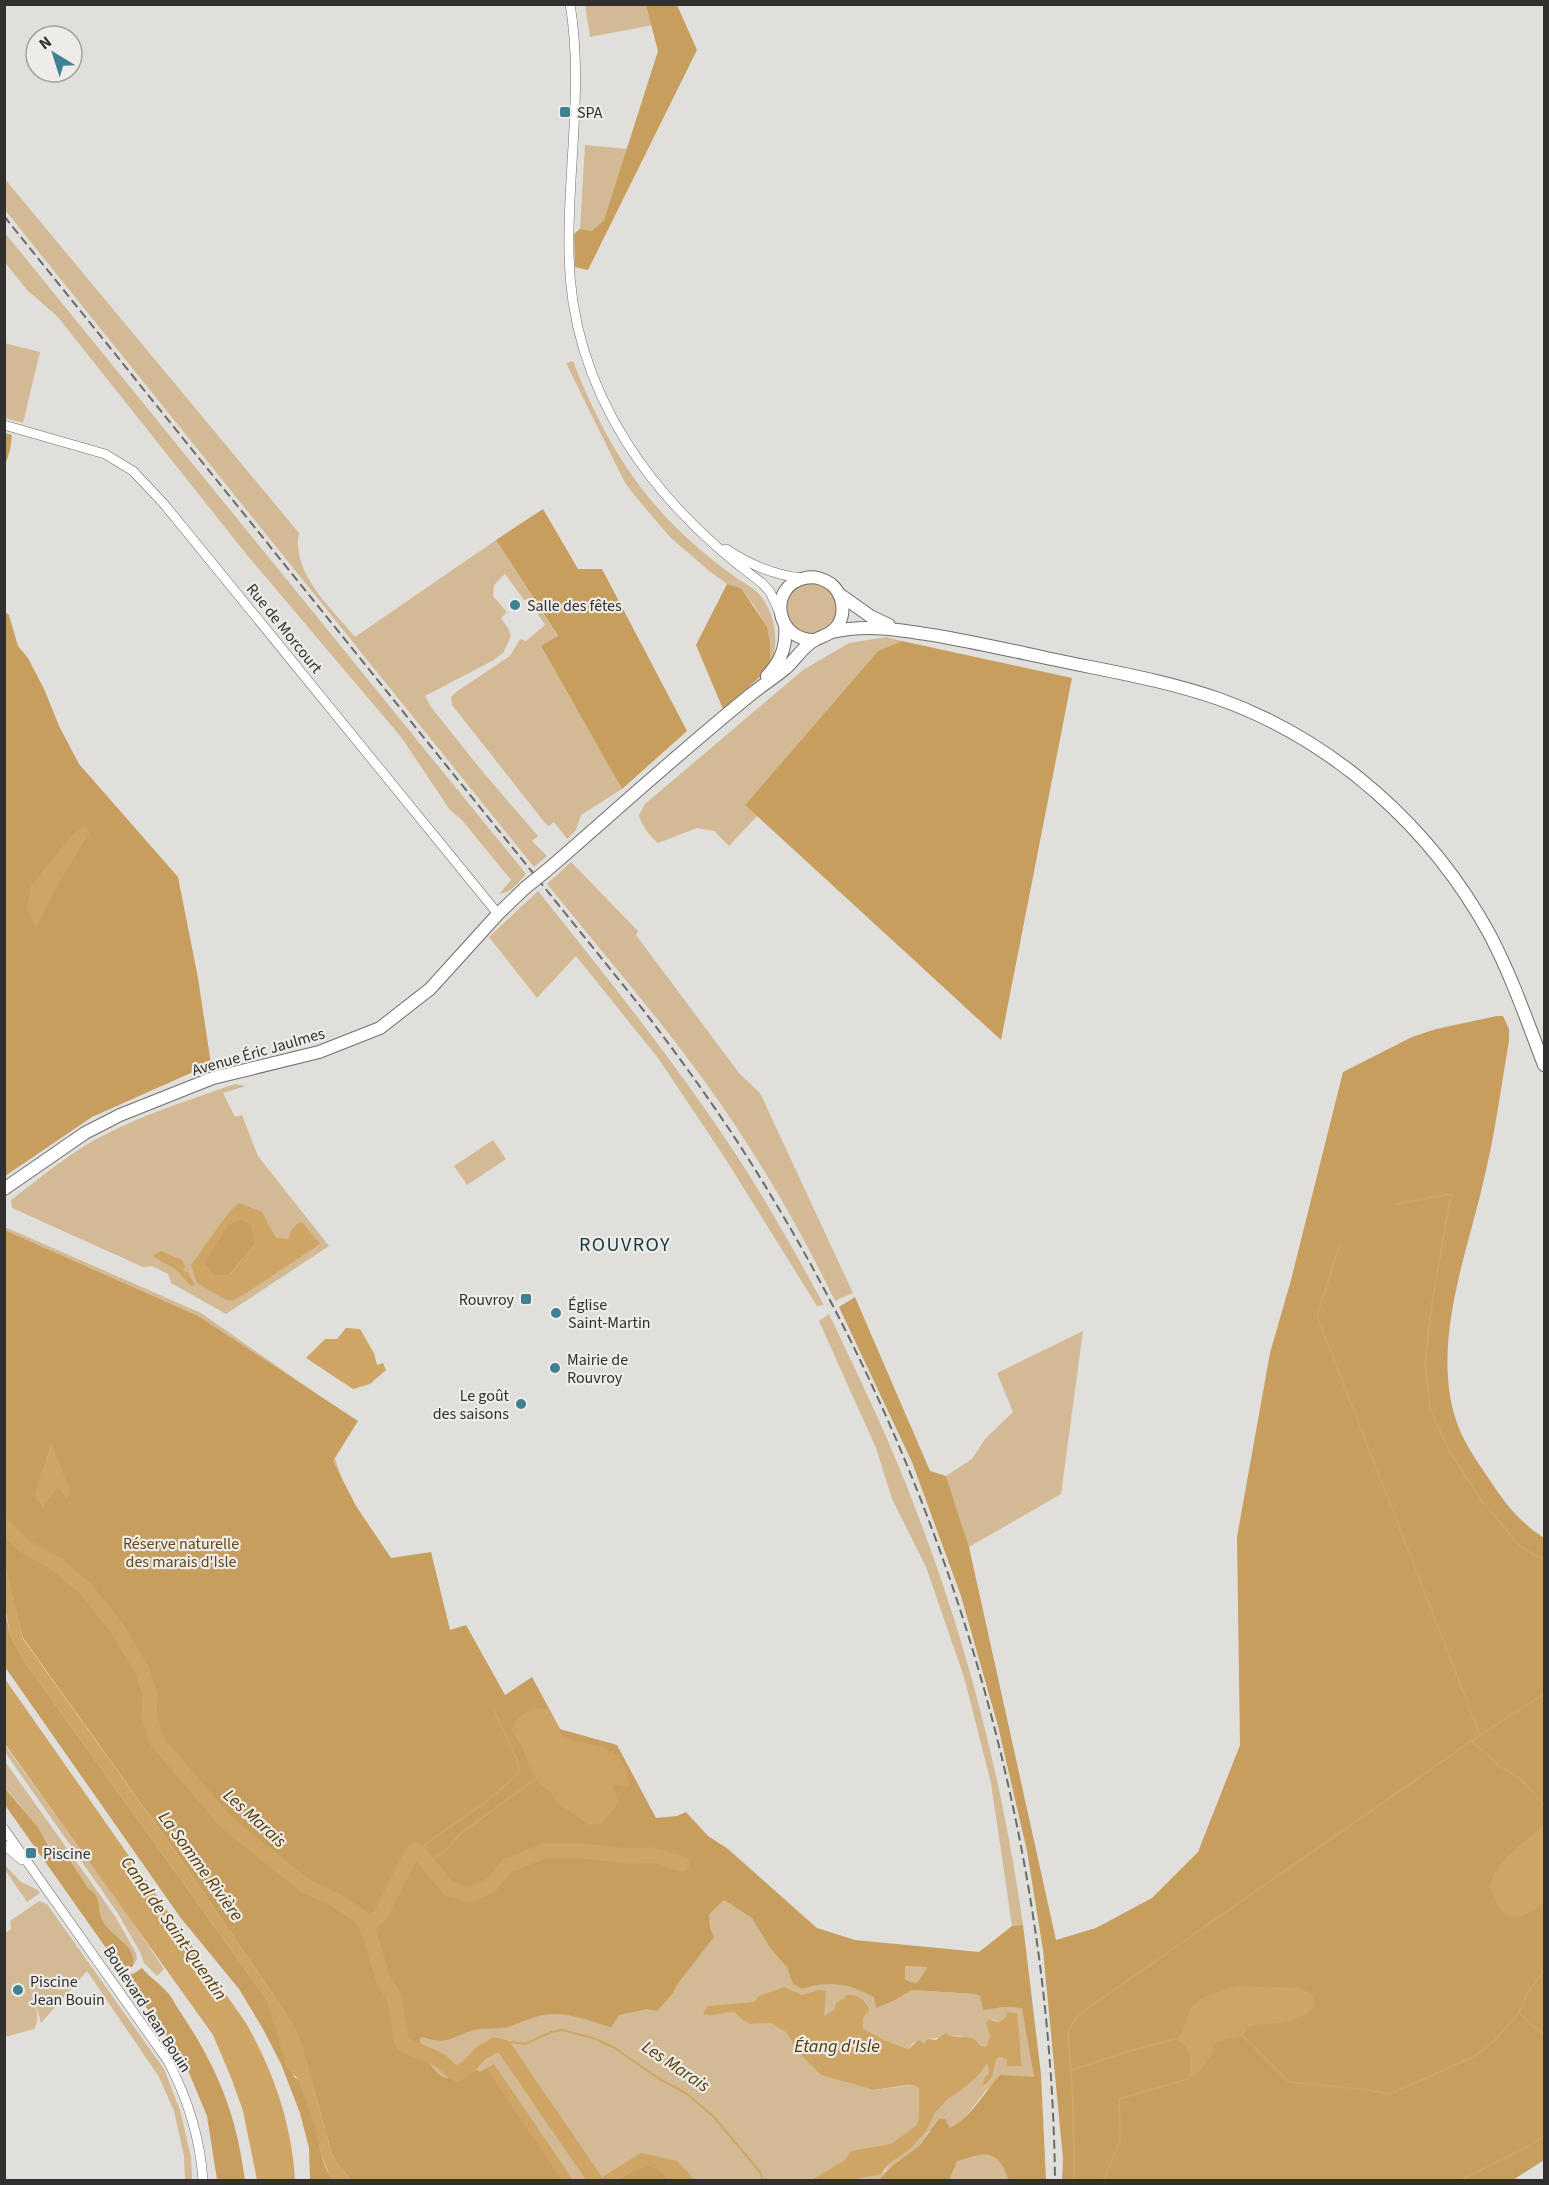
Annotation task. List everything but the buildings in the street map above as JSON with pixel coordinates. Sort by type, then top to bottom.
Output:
[{"type":"main road","points":[[750,695],[776,666],[786,640],[781,600],[787,589],[804,578],[818,578],[835,588],[842,601],[842,614],[832,632]]},
{"type":"main road","points":[[839,594],[870,616],[908,631]]},
{"type":"main road","points":[[783,619],[798,637],[815,640]]},
{"type":"main road","points":[[750,695],[783,670],[815,640],[832,632],[854,627],[908,631],[982,644],[1158,681],[1233,704],[1308,742],[1364,781],[1400,813],[1427,844],[1460,886],[1503,961],[1545,1065]]},
{"type":"main road","name":"Avenue Éric Jaulmes","points":[[4,1189],[85,1133],[120,1115],[213,1078],[319,1052],[380,1028],[430,989],[498,914],[525,888],[750,695]]},
{"type":"street","points":[[570,4],[576,65],[568,254],[577,327],[591,373],[607,409],[653,483],[700,533],[770,592],[783,619]]},
{"type":"street","name":"Rue de Morcourt","points":[[4,425],[105,454],[123,463],[142,480],[171,512],[498,914]]},
{"type":"street","points":[[700,533],[748,563],[777,574],[804,578]]},
{"type":"street","name":"Boulevard Jean Bouin","points":[[4,1829],[168,2061],[183,2091],[195,2127],[203,2181]]},
{"type":"street","name":"Boulevard Jean Bouin","points":[[4,1845],[33,1869]]},
{"type":"green space","points":[[585,5],[646,5],[653,25],[590,37]]},
{"type":"green space","points":[[646,5],[677,5],[697,50],[588,270],[575,267],[574,234],[580,229],[592,231],[604,220],[658,51]]},
{"type":"green space","points":[[585,145],[627,149],[604,220],[592,231],[580,229]]},
{"type":"green space","points":[[4,178],[299,533],[298,548],[307,576],[325,602],[355,637],[496,540],[558,637],[541,646],[622,789],[581,815],[576,830],[567,839],[554,822],[549,826],[545,823],[452,705],[451,697],[456,692],[510,656],[520,639],[526,641],[545,625],[528,599],[524,600],[505,574],[494,585],[493,596],[507,612],[501,618],[511,636],[503,653],[425,696],[431,707],[482,771],[538,836],[532,841],[547,856],[534,867],[5,210]]},
{"type":"green space","points":[[5,233],[526,874],[511,890],[499,894],[511,880],[461,819],[450,810],[401,737],[247,555],[57,316],[27,290],[7,265]]},
{"type":"green space","points":[[4,343],[40,352],[23,423],[5,418]]},
{"type":"green space","points":[[573,361],[595,413],[638,484],[674,526],[714,561],[760,595],[765,602],[772,619],[775,638],[770,663],[770,651],[763,622],[741,588],[727,584],[670,537],[625,483],[566,363]]},
{"type":"green space","points":[[5,433],[12,435],[5,466]]},
{"type":"green space","points":[[543,509],[578,569],[602,569],[687,731],[622,789],[541,646],[558,636],[496,540]]},
{"type":"green space","points":[[811,582],[821,584],[829,590],[835,598],[837,608],[835,618],[829,626],[821,632],[811,634],[801,632],[793,626],[787,618],[785,608],[787,598],[793,590],[801,584]]},
{"type":"green space","points":[[727,584],[741,588],[767,627],[770,663],[761,676],[723,709],[696,645]]},
{"type":"green space","points":[[4,611],[9,615],[18,646],[28,658],[79,764],[178,877],[198,978],[211,1064],[92,1117],[5,1176]]},
{"type":"green space","points":[[886,637],[902,641],[878,651],[745,805],[757,816],[729,846],[714,831],[697,828],[658,843],[649,834],[639,815],[645,804],[803,670],[849,643]]},
{"type":"green space","points":[[902,641],[1072,678],[1001,1040],[745,805],[878,651]]},
{"type":"green space","points":[[571,862],[638,931],[636,935],[739,1073],[760,1093],[853,1293],[835,1301],[774,1187],[722,1105],[665,1029],[547,884]]},
{"type":"green space","points":[[538,891],[638,1017],[709,1114],[756,1186],[824,1305],[817,1306],[723,1155],[658,1058],[576,956],[537,998],[489,937]]},
{"type":"green space","points":[[1503,1016],[1509,1029],[1509,1041],[1488,1162],[1454,1299],[1447,1360],[1449,1391],[1456,1420],[1465,1442],[1506,1503],[1519,1518],[1544,1538],[1544,2160],[1513,2180],[1062,2180],[1063,2159],[1043,1950],[1027,1851],[998,1726],[961,1596],[912,1462],[839,1307],[855,1297],[930,1471],[946,1476],[969,1547],[1056,1940],[1096,1928],[1152,1898],[1198,1852],[1240,1745],[1237,1537],[1270,1353],[1291,1280],[1343,1072],[1412,1037],[1436,1029]]},
{"type":"green space","points":[[235,1084],[246,1086],[223,1093],[235,1117],[242,1115],[258,1156],[329,1246],[226,1314],[171,1283],[168,1274],[152,1266],[143,1267],[12,1208],[11,1200],[93,1141],[153,1113]]},
{"type":"green space","points":[[493,1140],[506,1159],[467,1185],[454,1166]]},
{"type":"green space","points":[[241,1219],[251,1223],[255,1243],[229,1275],[214,1276],[204,1263],[228,1225]]},
{"type":"green space","name":"Réserve naturelle des marais d'Isle","points":[[5,1227],[201,1313],[314,1392],[362,1543],[408,1641],[712,1878],[897,1999],[912,1990],[975,1994],[980,1996],[983,2010],[1005,2007],[1023,2008],[1034,2077],[987,2089],[960,2124],[950,2129],[929,2131],[919,2146],[892,2166],[879,2180],[857,2179],[885,2172],[889,2164],[910,2149],[850,2180],[352,2180],[279,2003],[5,1573]],"holes":[[[865,2001],[870,2010],[863,2018],[863,2028],[884,2040],[908,2049],[913,2043],[924,2044],[927,2039],[960,2036],[986,2047],[990,2036],[988,2028],[993,2020],[999,2022],[1006,2017],[1021,2051],[1022,2066],[1006,2066],[1007,2060],[1001,2057],[996,2060],[994,2073],[988,2083],[987,2064],[978,2076],[948,2099],[935,2113],[927,2130],[919,2089],[914,2085],[873,2090],[845,2082]]]},
{"type":"green space","name":"Réserve naturelle des marais d'Isle","points":[[4,1230],[198,1316],[358,1421],[333,1461],[356,1506],[391,1558],[431,1552],[450,1630],[466,1625],[505,1695],[532,1677],[560,1729],[617,1745],[656,1818],[677,1816],[686,1812],[708,1836],[728,1849],[817,1928],[855,1940],[979,1952],[1012,1926],[1023,1925],[1041,2074],[1046,2180],[1009,2180],[1000,2163],[990,2155],[984,2154],[957,2161],[949,2180],[879,2180],[892,2166],[919,2146],[939,2119],[945,2119],[950,2128],[964,2119],[1000,2075],[1034,2077],[1022,2008],[1005,2007],[983,2010],[980,1996],[975,1994],[912,1990],[876,2008],[874,1997],[847,1986],[821,1984],[802,1989],[793,1984],[787,1967],[771,1949],[752,1918],[724,1900],[709,1914],[710,1929],[714,1937],[657,2011],[647,2009],[619,2015],[611,2027],[575,2016],[552,2014],[534,2017],[508,2027],[476,2030],[443,2041],[423,2037],[419,2039],[433,2068],[445,2078],[463,2076],[475,2069],[480,2072],[487,2068],[562,2180],[351,2180],[332,2154],[299,2036],[175,1851],[23,1638],[4,1563]],"holes":[[[51,1445],[58,1486],[43,1506],[35,1496]],[[905,1966],[927,1967],[927,1968],[917,1983],[905,1979]]]},
{"type":"green space","points":[[829,1314],[897,1462],[952,1613],[968,1664],[994,1767],[1023,1925],[1012,1926],[991,1783],[964,1677],[926,1567],[892,1499],[876,1448],[819,1321]]},
{"type":"green space","points":[[1083,1331],[1061,1494],[969,1547],[946,1476],[972,1459],[985,1439],[1013,1412],[997,1373]]},
{"type":"green space","points":[[4,1608],[11,1637],[25,1662],[267,2000],[294,2077],[299,2080],[311,2111],[326,2167],[334,2180],[310,2180],[309,2148],[300,2113],[281,2064],[239,1989],[180,1917],[5,1667]]},
{"type":"green space","points":[[4,1744],[116,1898],[164,1969],[157,1976],[144,1963],[117,1912],[5,1752]]},
{"type":"green space","points":[[4,1760],[115,1916],[136,1953],[137,1959],[133,1966],[133,1958],[127,1946],[103,1921],[96,1895],[88,1888],[62,1848],[48,1844],[38,1827],[5,1787]]},
{"type":"green space","points":[[4,1787],[38,1827],[48,1845],[62,1848],[88,1888],[96,1895],[103,1921],[131,1952],[133,1966],[123,1972],[5,1805]]},
{"type":"green space","points":[[4,1864],[21,1882],[40,1893],[27,1902],[5,1870]]},
{"type":"green space","points":[[39,1901],[47,1904],[164,2069],[180,2110],[191,2157],[192,2180],[185,2180],[184,2156],[174,2111],[159,2077],[87,1971],[41,2023],[31,1989],[37,2015],[34,2029],[5,2037],[5,1933],[11,1929],[10,1921]]},
{"type":"green space","points":[[905,1966],[928,1967],[917,1983],[910,1983],[905,1978]]},
{"type":"green space","points":[[142,1968],[170,1996],[214,2071],[230,2111],[245,2180],[217,2180],[207,2116],[184,2061],[125,1977],[127,1973],[133,1974]]},
{"type":"green space","points":[[995,2153],[1011,2180],[946,2180],[956,2160],[973,2154]]},
{"type":"green space","points":[[646,2165],[659,2169],[669,2180],[618,2180],[634,2170]]},
{"type":"water","points":[[85,826],[90,832],[57,886],[36,928],[27,908],[31,886],[73,834]]},
{"type":"water","points":[[239,1203],[262,1212],[276,1238],[288,1239],[292,1229],[299,1222],[303,1223],[320,1244],[245,1294],[234,1300],[226,1300],[197,1283],[191,1265],[229,1212]],"holes":[[[240,1219],[251,1224],[255,1243],[230,1275],[214,1276],[204,1263],[228,1225]]]},
{"type":"water","points":[[161,1251],[182,1260],[185,1266],[183,1271],[188,1272],[195,1285],[191,1286],[176,1270],[153,1256]]},
{"type":"water","points":[[346,1328],[360,1329],[374,1353],[377,1365],[383,1363],[386,1370],[370,1384],[353,1389],[306,1358],[325,1339],[337,1339]]},
{"type":"water","points":[[52,1444],[70,1491],[67,1499],[58,1487],[43,1506],[35,1496]]},
{"type":"water","points":[[5,1563],[23,1639],[175,1851],[299,2036],[332,2154],[351,2180],[334,2180],[330,2176],[299,2080],[287,2068],[267,2000],[25,1662],[11,1637],[5,1608]]},
{"type":"water","name":"Canal de Saint-Quentin","points":[[5,1679],[246,2023],[265,2060],[280,2099],[290,2139],[295,2180],[257,2180],[243,2111],[213,2035],[5,1744]]},
{"type":"water","points":[[540,1708],[550,1710],[563,1736],[608,1750],[620,1758],[624,1765],[630,1785],[627,1788],[616,1784],[613,1787],[619,1802],[602,1823],[589,1825],[556,1802],[552,1794],[539,1783],[532,1772],[523,1749],[511,1729],[523,1714]]},
{"type":"water","points":[[1544,1825],[1544,1899],[1540,1907],[1527,1914],[1515,1918],[1510,1917],[1501,1909],[1489,1886],[1505,1859]]},
{"type":"water","points":[[1240,1986],[1301,1988],[1311,1994],[1315,2002],[1304,2016],[1286,2022],[1248,2027],[1243,2036],[1214,2044],[1212,2054],[1195,2077],[1190,2075],[1188,2050],[1176,2039],[1183,2030],[1188,2014],[1203,1998]]},
{"type":"water","name":"Étang d'Isle","points":[[784,1987],[802,1995],[819,1990],[826,1991],[824,2016],[834,2010],[836,2003],[847,1995],[858,1997],[870,2010],[863,2018],[863,2028],[884,2040],[908,2049],[919,2040],[924,2044],[927,2039],[936,2040],[946,2033],[949,2036],[973,2038],[986,2047],[990,2036],[986,2023],[988,2020],[999,2022],[1006,2017],[1007,2012],[1017,2013],[1022,2066],[1006,2066],[1007,2060],[1000,2057],[996,2060],[991,2078],[983,2085],[989,2070],[987,2064],[978,2076],[948,2099],[935,2113],[927,2130],[909,2150],[889,2164],[881,2174],[857,2180],[811,2180],[844,2161],[851,2151],[891,2144],[916,2126],[919,2118],[919,2089],[914,2085],[908,2085],[873,2090],[821,2075],[800,2054],[786,2032],[771,2023],[751,2024],[734,2012],[703,2014],[708,2006],[754,2002],[759,1996]]},
{"type":"water","points":[[494,2064],[573,2180],[562,2180],[487,2068]]},
{"type":"water","points":[[641,2153],[677,2161],[695,2180],[669,2180],[659,2169],[646,2165],[618,2180],[598,2180]]},
{"type":"waterway","points":[[1397,1204],[1451,1194],[1432,1303],[1425,1361],[1430,1408],[1448,1449],[1482,1501],[1521,1547],[1544,1560]]},
{"type":"waterway","points":[[1339,1247],[1317,1316],[1480,1735]]},
{"type":"waterway","name":"Les Marais","points":[[4,1526],[23,1545],[55,1563],[87,1590],[118,1630],[142,1670],[150,1694],[149,1716],[156,1740],[226,1822],[307,1887],[334,1899],[360,1916],[367,1927],[384,1981],[394,1997],[402,2043],[437,2059],[457,2074],[469,2066],[481,2053],[495,2045],[504,2047],[595,2180]]},
{"type":"waterway","points":[[1074,2180],[1073,2100],[1068,2031],[1078,2015],[1480,1735],[1544,1694]]},
{"type":"waterway","name":"Les Marais","points":[[417,1850],[488,1800],[519,1773],[517,1760],[493,1708]]},
{"type":"waterway","points":[[1472,1741],[1502,1768],[1520,1778],[1544,1805]]},
{"type":"waterway","name":"Les Marais","points":[[428,1862],[448,1848],[460,1834],[536,1778]]},
{"type":"waterway","points":[[367,1927],[381,1914],[413,1851],[417,1850],[449,1889],[470,1895],[491,1885],[507,1866],[544,1851],[583,1851],[629,1856],[653,1855],[682,1864]]},
{"type":"waterway","points":[[1541,1900],[1544,1906]]},
{"type":"waterway","points":[[1243,2036],[1289,2082],[1390,2094],[1475,2056],[1495,2040],[1519,2013],[1527,1994],[1544,1970]]},
{"type":"waterway","points":[[1519,2013],[1544,2035]]},
{"type":"waterway","name":"Les Marais","points":[[504,2047],[512,2042],[525,2044],[551,2032],[562,2030],[593,2038],[613,2047],[658,2078],[687,2094],[714,2117],[760,2172],[763,2180]]},
{"type":"waterway","points":[[1072,2070],[1178,2038]]},
{"type":"waterway","points":[[1104,2180],[1120,2140],[1119,2099],[1188,2079],[1190,2074]]},
{"type":"waterway","points":[[1461,2180],[1529,2146],[1544,2136]]},
{"type":"waterway","points":[[584,2180],[591,2176]]},
{"type":"railway","points":[[4,216],[644,1011],[694,1078],[741,1147],[833,1307],[889,1424],[938,1545],[978,1668],[1010,1794],[1034,1922],[1049,2051],[1055,2180]]},
{"type":"place","name":"SPA","points":[[565,112]]},
{"type":"place","name":"Salle des fêtes","points":[[515,605]]},
{"type":"place","name":"Rouvroy","points":[[526,1299]]},
{"type":"place","name":"Église Saint-Martin","points":[[556,1313]]},
{"type":"place","name":"Mairie de Rouvroy","points":[[555,1368]]},
{"type":"place","name":"Le goût des saisons","points":[[521,1404]]},
{"type":"place","name":"Piscine","points":[[31,1853]]},
{"type":"place","name":"Piscine Jean Bouin","points":[[18,1990]]},
{"type":"district","name":"ROUVROY","points":[[625,1244]]},
{"type":"water label","name":"La Somme Rivière","points":[[201,1866]]}]
